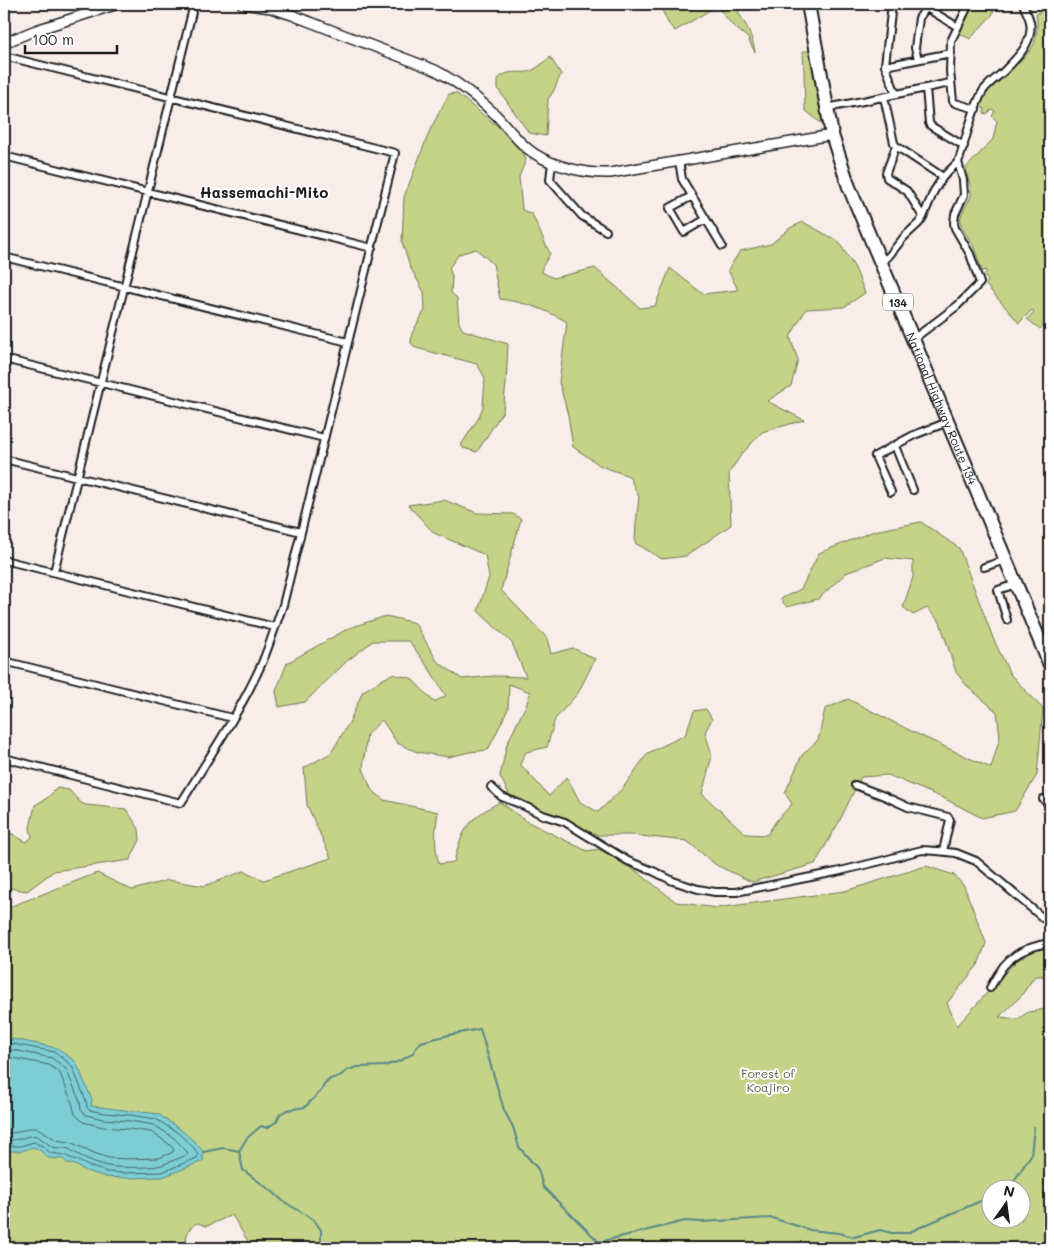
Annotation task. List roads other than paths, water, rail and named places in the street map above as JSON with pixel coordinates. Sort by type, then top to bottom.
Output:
[{"type":"highway","name":"National Highway Route 134","points":[[808,4],[826,108],[832,134],[849,187],[1050,665]]},
{"type":"street","points":[[4,43],[36,30],[118,4]]},
{"type":"street","points":[[54,572],[194,4]]},
{"type":"street","points":[[242,4],[271,8],[292,15],[435,70],[475,96],[497,116],[524,146],[536,155],[570,168],[596,173],[610,173],[832,134]]},
{"type":"street","points":[[892,4],[885,66],[896,94]]},
{"type":"street","points":[[969,4],[951,41],[950,84],[955,103],[976,109]]},
{"type":"street","points":[[880,261],[888,257],[924,217],[932,195],[943,177],[958,162],[983,92],[1022,52],[1029,40],[1030,22],[1023,4]]},
{"type":"street","points":[[918,59],[915,48],[919,18],[923,6],[958,27]]},
{"type":"street","points":[[885,66],[950,52]]},
{"type":"street","points":[[4,56],[395,152],[276,627],[262,663],[247,693],[181,803],[4,758]]},
{"type":"street","points":[[826,108],[950,84]]},
{"type":"street","points":[[926,88],[929,123],[964,146]]},
{"type":"street","points":[[884,97],[896,146],[943,177]]},
{"type":"street","points":[[896,146],[886,173],[887,178],[907,191],[924,217]]},
{"type":"street","points":[[4,156],[372,248]]},
{"type":"street","points":[[679,160],[682,179],[722,246]]},
{"type":"street","points":[[552,162],[550,180],[582,216],[606,231]]},
{"type":"street","points":[[914,338],[957,306],[980,283],[970,254],[954,223],[955,214],[964,195],[963,180],[958,162]]},
{"type":"street","points":[[692,196],[670,208],[684,232],[706,219]]},
{"type":"street","points":[[4,257],[348,342]]},
{"type":"street","points":[[4,358],[324,438]]},
{"type":"street","points":[[891,492],[875,456],[914,435],[948,422]]},
{"type":"street","points":[[895,446],[913,490]]},
{"type":"street","points":[[4,459],[301,532]]},
{"type":"street","points":[[4,560],[276,627]]},
{"type":"street","points":[[984,567],[1006,560]]},
{"type":"street","points":[[1007,620],[998,590],[1017,584]]},
{"type":"street","points":[[4,661],[232,718]]},
{"type":"street","points":[[855,785],[908,807],[948,816],[950,820],[943,852]]},
{"type":"street","points":[[491,787],[502,797],[543,815],[565,822],[628,861],[673,881],[698,889],[715,892],[736,892],[836,872],[922,850],[956,853],[976,861],[1050,924]]},
{"type":"street","points":[[990,988],[998,973],[1018,953],[1050,943]]},
{"type":"water","points":[[13,1039],[57,1048],[76,1062],[92,1100],[91,1106],[158,1114],[180,1129],[198,1145],[203,1152],[203,1161],[163,1177],[124,1178],[106,1177],[86,1171],[67,1163],[63,1159],[48,1158],[41,1151],[33,1147],[22,1151],[11,1151],[4,1156],[4,1041]]},
{"type":"waterway","points":[[203,1152],[223,1148],[239,1151],[247,1138],[261,1126],[267,1128],[276,1122],[280,1114],[287,1110],[305,1107],[330,1079],[338,1077],[348,1070],[357,1067],[384,1066],[400,1061],[412,1054],[421,1042],[480,1029],[504,1110],[513,1127],[519,1147],[538,1169],[543,1187],[599,1242],[685,1221],[701,1222],[772,1218],[810,1230],[839,1233],[854,1237],[880,1230],[892,1233],[907,1233],[982,1200]]},
{"type":"waterway","points":[[1015,1180],[1031,1155],[1034,1127]]},
{"type":"waterway","points":[[239,1151],[243,1170],[283,1201],[314,1220],[321,1230],[321,1248]]},
{"type":"district","name":"Hassemachi-Mito","points":[[264,192]]},
{"type":"park label","name":"Forest of Koajiro","points":[[768,1080]]}]
